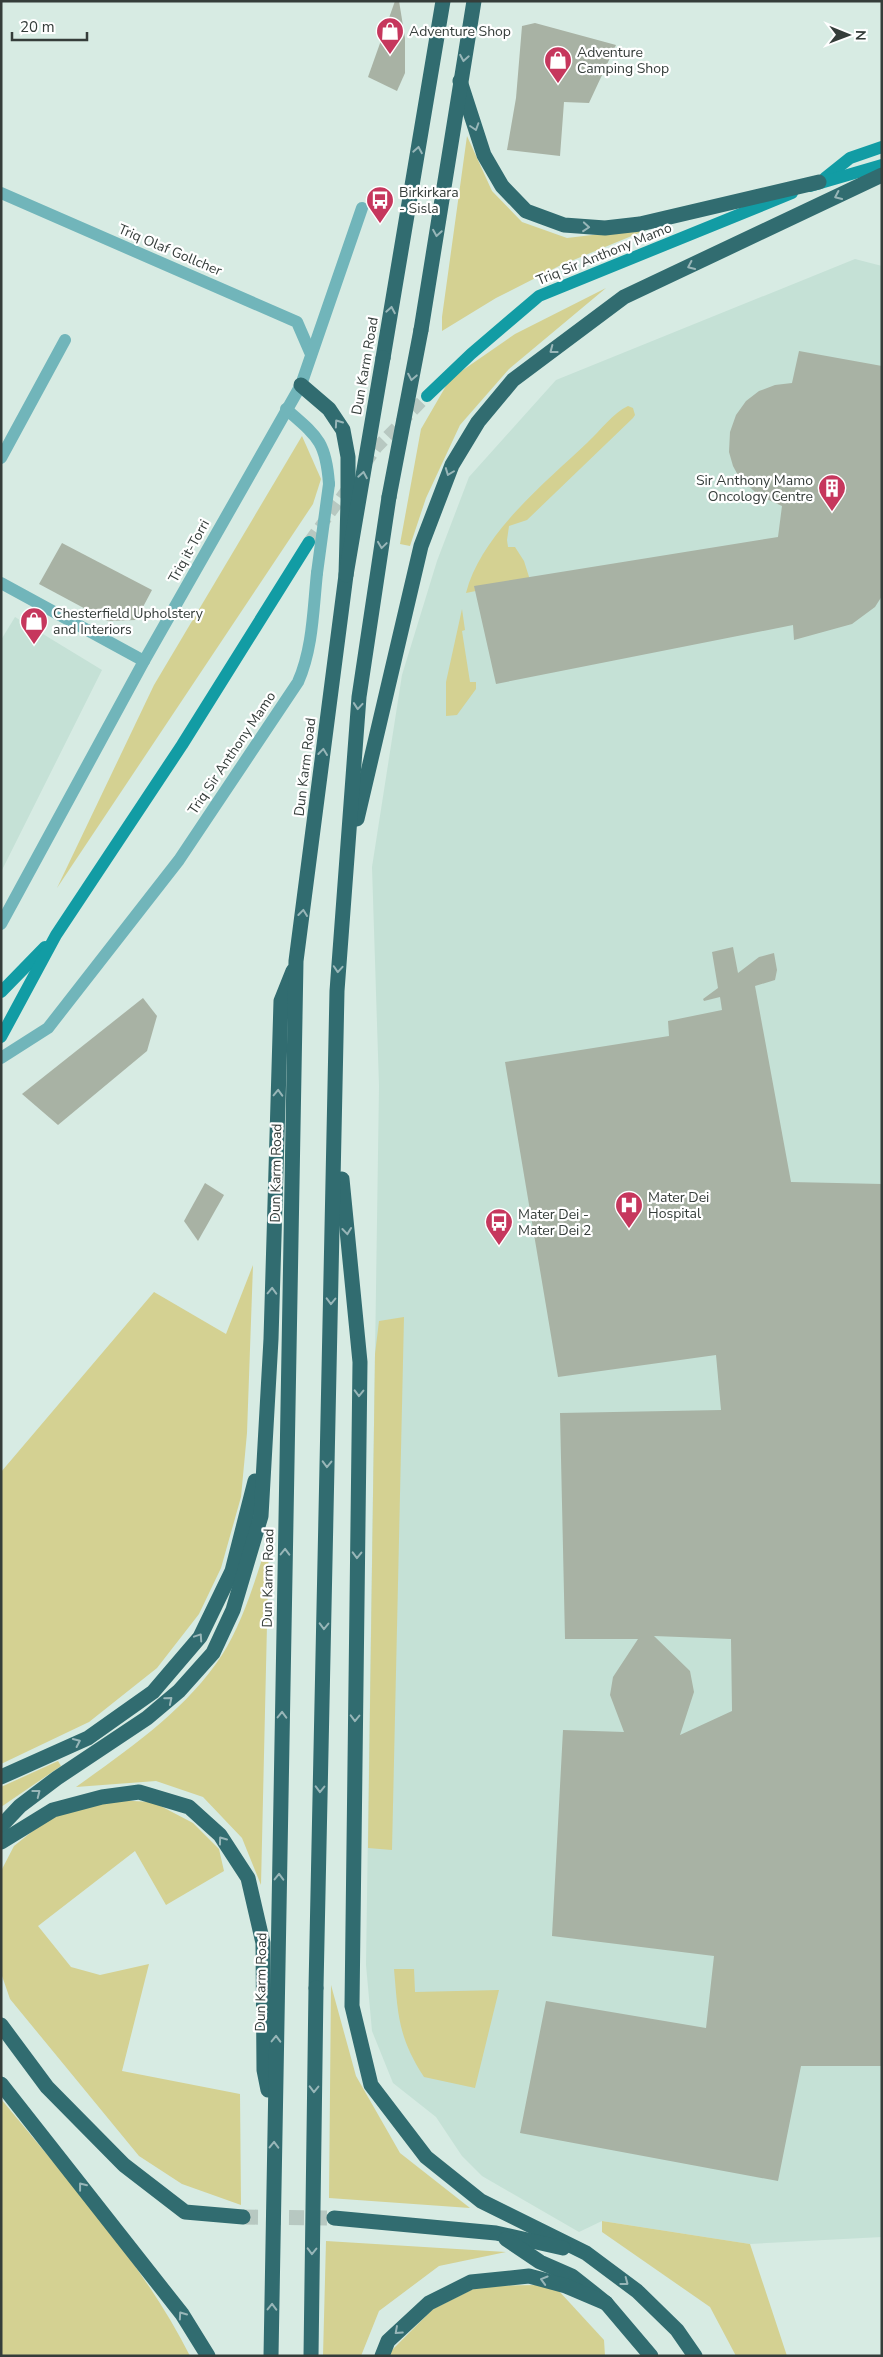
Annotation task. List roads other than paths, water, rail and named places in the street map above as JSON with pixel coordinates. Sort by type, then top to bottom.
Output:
[{"type":"highway","points":[[434,1],[440,22]]},
{"type":"highway","name":"Dun Karm Road","points":[[271,2356],[296,961],[346,574],[443,1]]},
{"type":"highway","points":[[311,2356],[316,1988],[337,991],[359,697],[389,497],[421,330],[474,1]]},
{"type":"highway","points":[[460,81],[484,155],[502,186],[526,211],[564,224],[604,228],[640,224],[819,182]]},
{"type":"highway","points":[[346,868],[421,546],[452,465],[478,422],[513,380],[624,297],[882,175]]},
{"type":"highway","points":[[301,385],[329,409],[343,430],[348,457],[346,574]]},
{"type":"highway","points":[[1,1826],[20,1806],[57,1778],[147,1718],[179,1691],[213,1653],[233,1610],[261,1516],[271,1339],[281,1001],[296,961]]},
{"type":"highway","points":[[335,1113],[360,1362],[352,2006],[371,2085],[426,2157],[481,2201],[586,2253],[637,2291],[677,2330],[695,2356]]},
{"type":"highway","points":[[1,1777],[88,1738],[153,1692],[200,1637],[232,1572],[255,1489],[261,1348],[271,1339]]},
{"type":"highway","points":[[1,1842],[53,1810],[102,1797],[139,1792],[189,1807],[220,1835],[248,1878],[263,1943],[264,2070],[274,2123]]},
{"type":"highway","points":[[1,2025],[47,2087],[124,2165],[186,2212],[243,2217]]},
{"type":"highway","points":[[1,2084],[182,2314],[208,2356]]},
{"type":"highway","points":[[334,2218],[496,2233],[586,2253]]},
{"type":"highway","points":[[496,2233],[540,2262],[572,2276],[606,2303],[651,2356]]},
{"type":"highway","points":[[382,2356],[388,2341],[429,2303],[471,2282],[529,2276],[566,2286],[606,2303]]},
{"type":"main road","name":"Triq Sir Anthony Mamo","points":[[819,182],[850,158],[882,147]]},
{"type":"main road","name":"Triq Sir Anthony Mamo","points":[[427,396],[471,354],[539,296],[819,182],[882,165]]},
{"type":"main road","points":[[1,1037],[56,935],[182,745],[309,542]]},
{"type":"main road","points":[[1,992],[56,935]]},
{"type":"street","name":"Triq Olaf Gollcher","points":[[1,193],[297,322],[310,352]]},
{"type":"street","name":"Triq it-Torri","points":[[1,924],[144,661],[286,408],[301,385],[310,352],[362,208]]},
{"type":"street","points":[[1,458],[65,340]]},
{"type":"street","name":"Triq Sir Anthony Mamo","points":[[1,1058],[48,1028],[179,860],[298,682],[306,664],[329,484],[327,460],[316,435],[286,408]]},
{"type":"street","points":[[1,583],[144,661]]},
{"type":"tunnel","points":[[365,464],[377,447],[427,396]]},
{"type":"tunnel","points":[[309,542],[351,484]]},
{"type":"tunnel","points":[[243,2217],[334,2218]]},
{"type":"place","name":"Adventure Shop","points":[[390,55]]},
{"type":"place","name":"Adventure Camping Shop","points":[[558,84]]},
{"type":"place","name":"Birkirkara - Sisla","points":[[380,224]]},
{"type":"place","name":"Sir Anthony Mamo Oncology Centre","points":[[832,512]]},
{"type":"place","name":"Chesterfield Upholstery and Interiors","points":[[34,645]]},
{"type":"place","name":"Mater Dei Hospital","points":[[629,1229]]},
{"type":"place","name":"Mater Dei - Mater Dei 2","points":[[499,1246]]}]
